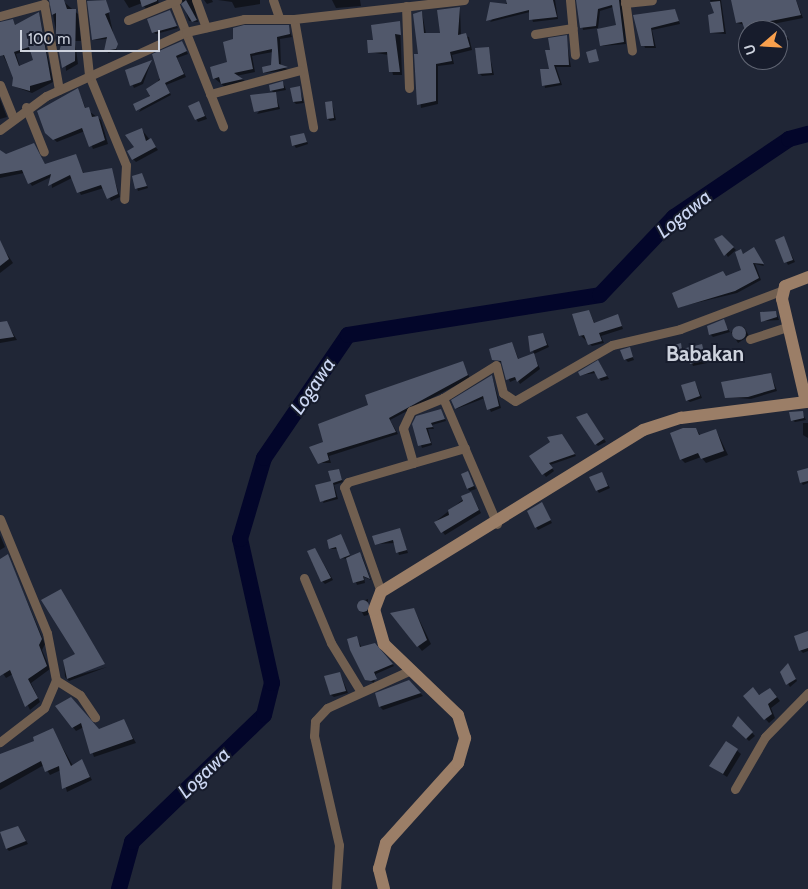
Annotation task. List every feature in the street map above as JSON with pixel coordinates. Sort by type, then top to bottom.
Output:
[{"type":"main road","points":[[384,889],[379,869],[386,843],[458,763],[464,750],[464,729],[458,715],[389,652],[378,633],[374,610],[380,592],[497,524],[658,424],[807,405],[788,327],[783,290],[808,277]]},
{"type":"street","points":[[80,0],[88,75],[126,165],[124,199]]},
{"type":"street","points":[[196,0],[206,27]]},
{"type":"street","points":[[273,0],[279,17]]},
{"type":"street","points":[[0,130],[26,107],[88,75],[186,32],[206,27],[279,17],[294,19],[379,4],[406,6],[418,3],[464,0]]},
{"type":"street","points":[[570,0],[575,55]]},
{"type":"street","points":[[632,51],[625,2],[652,0]]},
{"type":"street","points":[[128,20],[175,1],[223,126]]},
{"type":"street","points":[[0,16],[44,4],[59,90]]},
{"type":"street","points":[[406,6],[409,88]]},
{"type":"street","points":[[294,19],[300,70],[313,127]]},
{"type":"street","points":[[535,34],[572,28]]},
{"type":"street","points":[[210,94],[300,70]]},
{"type":"street","points":[[0,85],[13,117]]},
{"type":"street","points":[[26,107],[44,152]]},
{"type":"street","points":[[413,463],[403,424],[411,411],[443,398],[496,365],[504,393],[514,401],[612,345],[680,329],[783,290]]},
{"type":"street","points":[[750,338],[788,327]]},
{"type":"street","points":[[443,398],[497,524]]},
{"type":"street","points":[[380,592],[344,487],[348,482],[465,448]]},
{"type":"street","points":[[0,519],[47,633],[56,680],[44,708],[0,742]]},
{"type":"street","points":[[304,578],[331,643],[361,692]]},
{"type":"street","points":[[336,889],[339,844],[314,727],[324,710],[409,671]]},
{"type":"street","points":[[56,680],[80,695],[95,717]]},
{"type":"street","points":[[735,789],[765,737],[808,693]]},
{"type":"building","points":[[49,0],[64,0],[67,9],[76,9],[75,61],[62,68],[59,52],[63,38],[56,37],[56,13],[52,15]]},
{"type":"building","points":[[106,0],[110,12],[105,14],[118,44],[116,49],[104,51],[107,37],[92,40],[87,1]]},
{"type":"building","points":[[140,0],[157,0],[157,1],[142,7]]},
{"type":"building","points":[[186,0],[197,20],[192,22],[181,4]]},
{"type":"building","points":[[506,0],[553,0],[557,17],[529,20],[529,10],[486,21],[490,2],[507,4]]},
{"type":"building","points":[[576,0],[619,0],[624,42],[600,46],[597,29],[616,25],[612,5],[598,9],[596,26],[580,28]]},
{"type":"building","points":[[731,0],[796,0],[801,15],[776,20],[738,20],[736,23]]},
{"type":"building","points":[[720,1],[724,32],[710,33],[708,15],[714,13],[710,2]]},
{"type":"building","points":[[460,7],[458,35],[466,33],[470,47],[450,52],[452,61],[436,64],[436,101],[417,105],[414,54],[418,54],[413,14],[422,11],[424,33],[440,33],[437,10]]},
{"type":"building","points":[[675,9],[679,21],[651,28],[654,46],[641,46],[633,15]]},
{"type":"building","points":[[170,10],[177,26],[152,33],[147,19]]},
{"type":"building","points":[[39,12],[51,80],[30,86],[30,91],[12,86],[13,78],[4,55],[0,56],[0,22],[13,19],[15,25]],"holes":[[[29,47],[33,60],[19,66],[14,52]]]},
{"type":"building","points":[[400,21],[401,35],[395,34],[400,72],[389,72],[387,52],[368,53],[367,40],[373,40],[371,25]]},
{"type":"building","points":[[244,25],[289,25],[290,34],[277,37],[279,64],[288,67],[263,73],[262,67],[271,65],[272,49],[250,54],[253,69],[234,73],[243,79],[221,84],[219,77],[213,79],[210,67],[227,62],[223,42],[233,39],[233,28]]},
{"type":"building","points":[[567,35],[569,65],[554,65],[560,83],[542,86],[540,69],[549,69],[545,50],[550,50],[548,38]]},
{"type":"building","points":[[182,41],[187,51],[176,56],[184,74],[165,83],[170,93],[136,111],[133,104],[150,96],[146,89],[160,80],[152,54]]},
{"type":"building","points":[[489,47],[492,73],[478,74],[475,48]]},
{"type":"building","points":[[596,49],[599,61],[589,63],[586,52]]},
{"type":"building","points":[[152,60],[141,82],[130,86],[125,70]]},
{"type":"building","points":[[283,81],[284,88],[270,91],[269,85]]},
{"type":"building","points":[[300,86],[302,101],[293,102],[290,88]]},
{"type":"building","points":[[78,88],[85,108],[89,107],[92,117],[98,116],[105,140],[89,147],[82,128],[53,140],[45,133],[37,111]]},
{"type":"building","points":[[276,92],[278,107],[254,112],[250,95]]},
{"type":"building","points":[[199,101],[205,116],[195,120],[188,106]]},
{"type":"building","points":[[332,101],[334,118],[327,119],[325,102]]},
{"type":"building","points":[[142,128],[146,141],[151,138],[156,147],[132,160],[127,151],[134,147],[125,135]]},
{"type":"building","points":[[304,133],[307,142],[292,146],[290,136]]},
{"type":"building","points":[[34,143],[45,164],[76,154],[83,173],[112,168],[118,194],[107,199],[101,185],[77,193],[70,175],[48,186],[51,174],[28,184],[22,170],[0,174],[0,150],[6,154]]},
{"type":"building","points":[[142,173],[147,186],[135,189],[132,176]]},
{"type":"building","points":[[722,235],[734,247],[724,256],[714,239]]},
{"type":"building","points":[[784,236],[793,260],[784,263],[775,240]]},
{"type":"building","points":[[0,240],[9,259],[0,266]]},
{"type":"building","points":[[754,247],[764,264],[753,263],[759,278],[735,291],[678,308],[672,293],[723,271],[726,276],[741,270],[735,252],[741,249],[743,254]]},
{"type":"building","points":[[589,310],[594,323],[618,314],[622,326],[599,333],[602,341],[588,345],[584,335],[579,336],[572,314]]},
{"type":"building","points":[[776,311],[777,317],[761,322],[760,312]]},
{"type":"building","points":[[724,319],[728,330],[709,335],[707,326]]},
{"type":"building","points":[[7,321],[14,337],[0,339],[0,322]]},
{"type":"building","points":[[736,326],[742,326],[746,333],[742,340],[736,340],[732,336],[732,330]]},
{"type":"building","points":[[543,333],[547,345],[530,352],[528,336]]},
{"type":"building","points":[[512,342],[518,359],[534,353],[538,366],[517,382],[515,377],[506,380],[501,361],[492,360],[489,349]]},
{"type":"building","points":[[681,343],[682,349],[702,344],[706,360],[690,364],[687,354],[672,359],[668,347]]},
{"type":"building","points":[[630,347],[633,357],[624,360],[620,350]]},
{"type":"building","points":[[598,360],[607,376],[598,379],[594,371],[580,376],[578,372]]},
{"type":"building","points":[[463,361],[468,375],[389,418],[396,432],[327,453],[329,460],[318,464],[309,447],[323,442],[318,424],[368,405],[365,395]]},
{"type":"building","points":[[771,373],[775,389],[748,397],[725,398],[721,382]]},
{"type":"building","points":[[492,375],[499,406],[487,410],[483,396],[455,409],[451,400]]},
{"type":"building","points":[[695,381],[700,396],[686,401],[681,385]]},
{"type":"building","points":[[441,409],[445,419],[431,423],[433,427],[426,428],[431,443],[418,446],[412,424],[416,416]]},
{"type":"building","points":[[803,411],[804,418],[791,421],[789,412]]},
{"type":"building","points":[[587,413],[604,439],[595,445],[576,417]]},
{"type":"building","points":[[683,428],[696,428],[699,435],[716,429],[724,451],[701,459],[698,453],[680,460],[670,433]]},
{"type":"building","points":[[562,434],[575,454],[549,463],[553,468],[542,475],[529,456],[550,442],[547,437]]},
{"type":"building","points":[[808,468],[808,481],[800,483],[797,471]]},
{"type":"building","points":[[339,469],[342,480],[333,483],[336,497],[320,502],[315,485],[331,481],[328,471]]},
{"type":"building","points":[[468,471],[474,486],[467,489],[461,474]]},
{"type":"building","points":[[602,472],[608,486],[596,491],[589,477]]},
{"type":"building","points":[[471,492],[479,510],[441,533],[434,522],[449,515],[448,510],[463,501],[461,496]]},
{"type":"building","points":[[542,502],[551,520],[535,528],[527,511]]},
{"type":"building","points":[[400,528],[407,550],[396,553],[393,540],[375,545],[372,536]]},
{"type":"building","points":[[341,534],[350,555],[340,559],[336,547],[329,549],[327,540]]},
{"type":"building","points":[[315,548],[331,578],[321,582],[307,551]]},
{"type":"building","points":[[360,552],[370,579],[363,576],[364,580],[353,583],[346,558]]},
{"type":"building","points":[[8,554],[42,639],[39,645],[47,666],[28,679],[38,698],[25,707],[10,670],[0,676],[0,559]]},
{"type":"building","points":[[61,589],[105,664],[67,679],[63,660],[75,654],[41,600]]},
{"type":"building","points":[[365,600],[368,601],[368,611],[361,612],[358,611],[357,604],[358,601]]},
{"type":"building","points":[[414,608],[427,640],[417,647],[390,613]]},
{"type":"building","points":[[808,631],[808,648],[799,651],[794,636]]},
{"type":"building","points":[[357,636],[360,647],[375,643],[393,664],[374,672],[377,679],[365,680],[350,650],[347,639]]},
{"type":"building","points":[[788,663],[796,679],[786,685],[780,672]]},
{"type":"building","points":[[340,672],[346,691],[330,695],[324,676]]},
{"type":"building","points":[[409,680],[421,693],[379,707],[375,693]]},
{"type":"building","points":[[753,687],[759,695],[770,688],[777,697],[768,704],[772,714],[764,720],[743,696]]},
{"type":"building","points":[[71,697],[99,729],[124,719],[133,739],[90,754],[81,723],[72,728],[55,706]]},
{"type":"building","points":[[738,716],[753,732],[746,739],[732,726]]},
{"type":"building","points":[[53,728],[71,766],[82,759],[90,777],[62,789],[59,766],[45,772],[41,761],[0,783],[0,754],[34,741],[33,737]]},
{"type":"building","points":[[726,741],[738,749],[723,774],[709,766]]},
{"type":"building","points":[[18,826],[26,841],[6,849],[0,832]]},
{"type":"waterway","name":"Logawa","points":[[119,889],[132,842],[264,715],[272,683],[240,539],[264,458],[348,335],[600,295],[674,217],[789,139],[808,134]]},
{"type":"district","name":"Babakan","points":[[705,354]]}]
